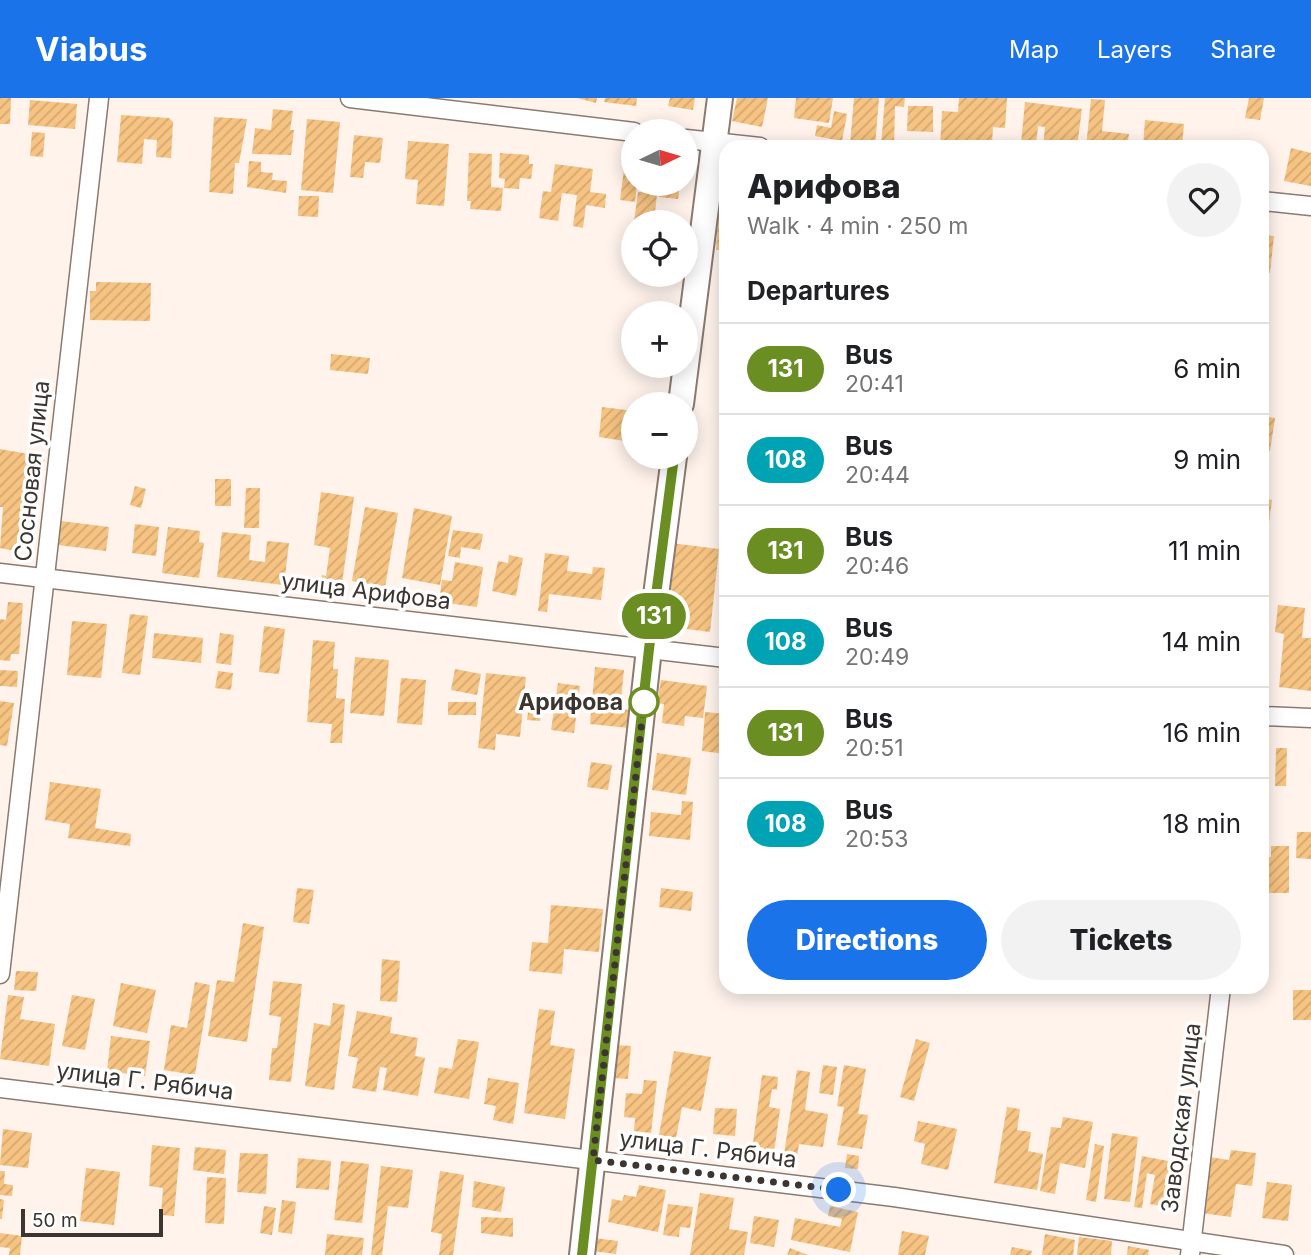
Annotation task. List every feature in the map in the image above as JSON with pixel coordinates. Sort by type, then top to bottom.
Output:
[{"type":"street","name":"Сосновая улица","points":[[0,974],[99,98]]},
{"type":"street","points":[[350,98],[621,130]]},
{"type":"street","points":[[683,392],[720,98]]},
{"type":"street","points":[[698,140],[719,142]]},
{"type":"street","points":[[1269,202],[1311,206]]},
{"type":"street","points":[[582,1255],[649,649],[672,469]]},
{"type":"street","name":"улица Арифова","points":[[0,573],[719,657]]},
{"type":"street","points":[[1269,716],[1311,719]]},
{"type":"street","name":"Заводская улица","points":[[1191,1247],[1220,994]]},
{"type":"street","name":"улица Г. Рябича","points":[[0,1088],[894,1196],[1191,1247],[1284,1255]]},
{"type":"building","points":[[0,98],[11,98],[10,124],[0,124]]},
{"type":"building","points":[[577,98],[597,98],[596,103]]},
{"type":"building","points":[[605,98],[637,98],[636,106],[604,102]]},
{"type":"building","points":[[670,98],[695,98],[693,110],[668,106]]},
{"type":"building","points":[[737,98],[768,98],[762,127],[732,121]]},
{"type":"building","points":[[796,98],[833,98],[829,123],[794,118]]},
{"type":"building","points":[[854,98],[879,98],[876,140],[850,140]]},
{"type":"building","points":[[885,98],[905,98],[904,107],[895,106],[894,140],[882,140]]},
{"type":"building","points":[[959,98],[1007,98],[1005,128],[993,127],[992,140],[940,140],[942,111],[958,112]]},
{"type":"building","points":[[1249,98],[1264,98],[1260,120],[1245,118]]},
{"type":"building","points":[[1091,99],[1105,100],[1102,131],[1129,134],[1128,140],[1087,140]]},
{"type":"building","points":[[30,100],[77,104],[75,129],[28,125]]},
{"type":"building","points":[[1025,102],[1082,109],[1078,140],[1044,140],[1045,127],[1038,126],[1037,140],[1021,140]]},
{"type":"building","points":[[908,106],[933,106],[933,132],[907,131]]},
{"type":"building","points":[[273,109],[293,111],[290,130],[294,130],[291,155],[252,154],[255,128],[271,130]]},
{"type":"building","points":[[834,111],[847,114],[842,140],[815,136],[817,125],[831,128]]},
{"type":"building","points":[[121,115],[169,118],[173,122],[171,158],[156,157],[157,140],[144,139],[142,164],[117,162]]},
{"type":"building","points":[[214,117],[247,119],[239,163],[235,163],[233,194],[209,192]]},
{"type":"building","points":[[307,119],[340,122],[333,193],[301,190]]},
{"type":"building","points":[[1145,120],[1184,124],[1183,140],[1144,140]]},
{"type":"building","points":[[32,132],[45,133],[43,157],[30,156]]},
{"type":"building","points":[[354,135],[383,138],[380,163],[365,162],[363,178],[350,177]]},
{"type":"building","points":[[408,141],[449,144],[444,206],[416,204],[418,180],[405,179]]},
{"type":"building","points":[[1291,148],[1311,153],[1311,186],[1284,181]]},
{"type":"building","points":[[469,153],[492,154],[491,187],[503,188],[501,211],[470,209],[471,201],[467,201]]},
{"type":"building","points":[[500,153],[529,155],[529,164],[533,164],[531,179],[520,178],[519,189],[504,188],[505,179],[499,178]]},
{"type":"building","points":[[249,161],[261,162],[261,172],[273,173],[272,180],[287,181],[286,193],[247,187]]},
{"type":"building","points":[[555,164],[593,169],[590,192],[606,194],[605,208],[586,205],[583,228],[573,226],[577,195],[562,193],[558,221],[539,218],[543,191],[551,192]]},
{"type":"building","points":[[621,192],[621,196],[636,196],[635,202],[620,200]]},
{"type":"building","points":[[299,196],[319,196],[318,217],[298,216]]},
{"type":"building","points":[[637,196],[657,196],[655,210],[636,210]]},
{"type":"building","points":[[659,196],[678,196],[678,199]]},
{"type":"building","points":[[718,218],[719,218],[719,250],[716,250]]},
{"type":"building","points":[[1269,236],[1274,236],[1269,273]]},
{"type":"building","points":[[96,282],[151,283],[150,321],[90,320],[90,291],[96,291]]},
{"type":"building","points":[[331,354],[370,358],[368,374],[330,370]]},
{"type":"building","points":[[602,407],[621,409],[621,440],[599,437]]},
{"type":"building","points":[[1269,417],[1275,418],[1269,451]]},
{"type":"building","points":[[0,449],[45,457],[35,512],[23,510],[15,551],[0,548],[3,507],[0,507]]},
{"type":"building","points":[[215,479],[231,479],[231,506],[215,506]]},
{"type":"building","points":[[135,486],[146,489],[141,508],[130,505]]},
{"type":"building","points":[[246,488],[260,488],[259,528],[244,528]]},
{"type":"building","points":[[321,492],[354,497],[341,591],[320,588],[322,575],[326,576],[330,548],[314,545]]},
{"type":"building","points":[[1269,499],[1272,500],[1269,522]]},
{"type":"building","points":[[365,507],[398,513],[385,587],[352,581]]},
{"type":"building","points":[[414,508],[452,516],[440,585],[402,578]]},
{"type":"building","points":[[61,521],[109,527],[106,551],[58,545]]},
{"type":"building","points":[[135,524],[159,527],[156,556],[132,553]]},
{"type":"building","points":[[168,527],[200,531],[199,542],[204,543],[199,578],[162,573]]},
{"type":"building","points":[[453,530],[483,534],[480,550],[461,547],[460,558],[448,556]]},
{"type":"building","points":[[222,532],[251,535],[249,560],[265,562],[267,541],[289,543],[284,585],[217,577]]},
{"type":"building","points":[[671,543],[719,549],[710,632],[678,628],[680,611],[664,609]]},
{"type":"building","points":[[545,553],[569,556],[567,571],[592,574],[593,567],[605,568],[601,600],[549,594],[547,612],[538,611]]},
{"type":"building","points":[[509,555],[523,558],[516,596],[492,591],[498,561],[508,563]]},
{"type":"building","points":[[455,562],[483,567],[477,607],[439,602],[442,580],[452,581]]},
{"type":"building","points":[[8,602],[23,603],[19,654],[11,654],[10,661],[0,660],[0,619],[6,620]]},
{"type":"building","points":[[1278,605],[1305,608],[1302,638],[1311,638],[1311,691],[1279,687],[1284,634],[1275,632]]},
{"type":"building","points":[[130,614],[148,616],[140,675],[122,673]]},
{"type":"building","points":[[72,621],[107,624],[101,678],[67,675]]},
{"type":"building","points":[[264,626],[285,629],[279,674],[259,672]]},
{"type":"building","points":[[154,633],[203,638],[201,663],[152,658]]},
{"type":"building","points":[[220,633],[234,635],[231,665],[216,663]]},
{"type":"building","points":[[313,640],[335,642],[333,669],[338,669],[336,698],[345,699],[342,743],[330,743],[332,724],[307,722]]},
{"type":"building","points":[[355,657],[389,660],[384,716],[350,713]]},
{"type":"building","points":[[595,667],[624,670],[620,709],[630,710],[629,728],[590,724]]},
{"type":"building","points":[[455,669],[481,674],[477,695],[451,690]]},
{"type":"building","points":[[0,670],[18,671],[17,687],[0,686]]},
{"type":"building","points":[[218,671],[233,673],[231,690],[215,688]]},
{"type":"building","points":[[486,673],[526,677],[520,737],[496,734],[495,750],[478,748]]},
{"type":"building","points":[[401,678],[426,680],[422,725],[397,723]]},
{"type":"building","points":[[661,680],[707,686],[703,718],[685,716],[684,726],[662,723],[664,704],[657,703]]},
{"type":"building","points":[[558,683],[580,686],[574,733],[551,730]]},
{"type":"building","points":[[530,697],[543,699],[540,721],[527,720]]},
{"type":"building","points":[[0,701],[14,703],[7,746],[0,745]]},
{"type":"building","points":[[448,702],[476,702],[476,715],[448,715]]},
{"type":"building","points":[[705,712],[719,713],[719,753],[702,751]]},
{"type":"building","points":[[1276,748],[1287,748],[1286,786],[1275,786]]},
{"type":"building","points":[[657,753],[691,758],[686,795],[652,790]]},
{"type":"building","points":[[591,762],[612,765],[608,790],[587,787]]},
{"type":"building","points":[[50,782],[101,789],[95,828],[131,834],[130,846],[68,838],[70,824],[45,820]]},
{"type":"building","points":[[682,801],[693,802],[690,840],[649,836],[651,812],[681,815]]},
{"type":"building","points":[[1297,832],[1311,832],[1311,859],[1296,858]]},
{"type":"building","points":[[1271,846],[1289,846],[1289,893],[1269,893]]},
{"type":"building","points":[[297,888],[314,890],[309,924],[293,922]]},
{"type":"building","points":[[661,888],[693,892],[691,911],[659,907]]},
{"type":"building","points":[[551,905],[603,909],[599,952],[564,949],[562,974],[529,971],[532,942],[548,943]]},
{"type":"building","points":[[243,923],[264,927],[247,1042],[208,1036],[217,980],[234,982]]},
{"type":"building","points":[[382,959],[400,961],[397,1002],[380,1001]]},
{"type":"building","points":[[16,971],[38,972],[36,991],[14,990]]},
{"type":"building","points":[[273,981],[302,984],[291,1082],[269,1080],[272,1048],[277,1048],[281,1017],[269,1015]]},
{"type":"building","points":[[195,982],[210,985],[195,1075],[164,1070],[171,1025],[187,1028]]},
{"type":"building","points":[[121,983],[156,990],[147,1033],[113,1026]]},
{"type":"building","points":[[1293,990],[1311,990],[1311,1020],[1293,1020]]},
{"type":"building","points":[[8,995],[24,997],[20,1019],[55,1024],[49,1066],[0,1059]]},
{"type":"building","points":[[72,995],[95,999],[85,1050],[62,1046]]},
{"type":"building","points":[[333,1003],[345,1005],[334,1090],[305,1086],[314,1023],[330,1026]]},
{"type":"building","points":[[539,1009],[555,1011],[550,1045],[575,1049],[565,1119],[524,1113]]},
{"type":"building","points":[[357,1011],[392,1017],[390,1033],[418,1038],[415,1056],[425,1058],[418,1096],[383,1090],[387,1068],[380,1067],[376,1092],[352,1088],[358,1058],[348,1056]]},
{"type":"building","points":[[111,1036],[150,1041],[145,1076],[107,1071]]},
{"type":"building","points":[[458,1039],[479,1042],[469,1099],[434,1093],[439,1067],[452,1069]]},
{"type":"building","points":[[916,1039],[930,1043],[914,1101],[900,1097]]},
{"type":"building","points":[[615,1045],[631,1046],[628,1079],[612,1078]]},
{"type":"building","points":[[674,1051],[711,1057],[701,1111],[682,1107],[676,1138],[659,1135]]},
{"type":"building","points":[[823,1065],[837,1067],[833,1095],[819,1093]]},
{"type":"building","points":[[844,1065],[866,1069],[858,1114],[868,1115],[862,1149],[837,1145],[844,1107],[837,1106]]},
{"type":"building","points":[[797,1070],[810,1072],[805,1110],[828,1114],[823,1147],[799,1144],[797,1156],[784,1154]]},
{"type":"building","points":[[762,1075],[778,1077],[777,1090],[772,1089],[769,1107],[780,1109],[774,1153],[752,1150]]},
{"type":"building","points":[[488,1078],[519,1083],[513,1124],[493,1120],[496,1106],[484,1104]]},
{"type":"building","points":[[644,1080],[657,1081],[651,1133],[634,1131],[635,1118],[624,1117],[626,1093],[642,1094]]},
{"type":"building","points":[[1007,1107],[1020,1109],[1017,1130],[1031,1132],[1028,1151],[1043,1154],[1037,1190],[994,1183]]},
{"type":"building","points":[[715,1108],[737,1109],[735,1136],[713,1134]]},
{"type":"building","points":[[1063,1117],[1093,1122],[1085,1168],[1060,1163],[1055,1194],[1040,1191],[1051,1127],[1061,1128]]},
{"type":"building","points":[[918,1121],[957,1129],[948,1170],[921,1164],[925,1144],[914,1141]]},
{"type":"building","points":[[3,1129],[32,1133],[28,1168],[0,1165]]},
{"type":"building","points":[[1112,1133],[1138,1137],[1130,1202],[1104,1199]]},
{"type":"building","points":[[1095,1144],[1104,1146],[1096,1202],[1086,1200]]},
{"type":"building","points":[[152,1145],[180,1148],[174,1216],[161,1215],[163,1188],[149,1186]]},
{"type":"building","points":[[195,1147],[226,1150],[224,1174],[193,1170]]},
{"type":"building","points":[[1231,1150],[1256,1153],[1252,1186],[1236,1184],[1231,1217],[1202,1213],[1209,1157],[1229,1160]]},
{"type":"building","points":[[240,1153],[268,1154],[266,1194],[237,1192]]},
{"type":"building","points":[[847,1154],[859,1156],[858,1169],[845,1168]]},
{"type":"building","points":[[1142,1156],[1173,1162],[1170,1181],[1180,1182],[1175,1209],[1150,1204],[1155,1175],[1147,1173],[1142,1208],[1134,1207]]},
{"type":"building","points":[[298,1158],[331,1161],[329,1190],[296,1188]]},
{"type":"building","points":[[341,1161],[369,1164],[362,1223],[334,1220]]},
{"type":"building","points":[[381,1166],[413,1170],[408,1208],[388,1206],[382,1255],[371,1255]]},
{"type":"building","points":[[86,1168],[120,1172],[114,1225],[80,1221]]},
{"type":"building","points":[[0,1171],[5,1171],[4,1184],[13,1185],[12,1196],[0,1195]]},
{"type":"building","points":[[440,1171],[464,1175],[453,1255],[439,1255],[442,1234],[431,1232]]},
{"type":"building","points":[[207,1177],[226,1178],[224,1224],[205,1223]]},
{"type":"building","points":[[474,1181],[505,1187],[501,1212],[472,1207]]},
{"type":"building","points":[[1267,1182],[1292,1185],[1288,1221],[1262,1218]]},
{"type":"building","points":[[639,1185],[666,1190],[658,1232],[608,1222],[612,1199],[622,1201],[624,1195],[636,1197]]},
{"type":"building","points":[[700,1193],[734,1198],[729,1229],[748,1232],[744,1255],[690,1255]]},
{"type":"building","points":[[0,1199],[4,1200],[2,1219],[0,1219]]},
{"type":"building","points":[[282,1200],[296,1202],[292,1234],[278,1232]]},
{"type":"building","points":[[668,1204],[693,1207],[690,1228],[680,1227],[679,1237],[663,1235]]},
{"type":"building","points":[[264,1206],[276,1208],[272,1235],[260,1233]]},
{"type":"building","points":[[830,1206],[858,1212],[850,1252],[791,1240],[795,1218],[840,1227],[842,1219],[828,1216]]},
{"type":"building","points":[[754,1216],[779,1220],[774,1247],[750,1243]]},
{"type":"building","points":[[481,1217],[513,1218],[513,1237],[481,1233]]},
{"type":"building","points":[[902,1231],[929,1236],[925,1255],[898,1255]]},
{"type":"building","points":[[0,1233],[22,1236],[20,1255],[9,1255],[10,1248],[0,1247]]},
{"type":"building","points":[[327,1234],[364,1238],[362,1255],[325,1255]]},
{"type":"building","points":[[1045,1234],[1075,1240],[1073,1255],[1042,1255]]},
{"type":"building","points":[[1079,1237],[1112,1241],[1111,1255],[1077,1255]]},
{"type":"building","points":[[594,1238],[618,1241],[616,1254],[592,1251]]},
{"type":"building","points":[[1128,1246],[1149,1250],[1148,1255],[1127,1255]]},
{"type":"building","points":[[1012,1247],[1032,1251],[1031,1255],[1010,1255]]},
{"type":"building","points":[[790,1248],[808,1255],[787,1255]]},
{"type":"bus line","name":"131","points":[[582,1255],[649,649],[672,469]]},
{"type":"place","name":"Арифова","points":[[644,702]]},
{"type":"route","points":[[644,702],[593,1160],[839,1190]]}]
